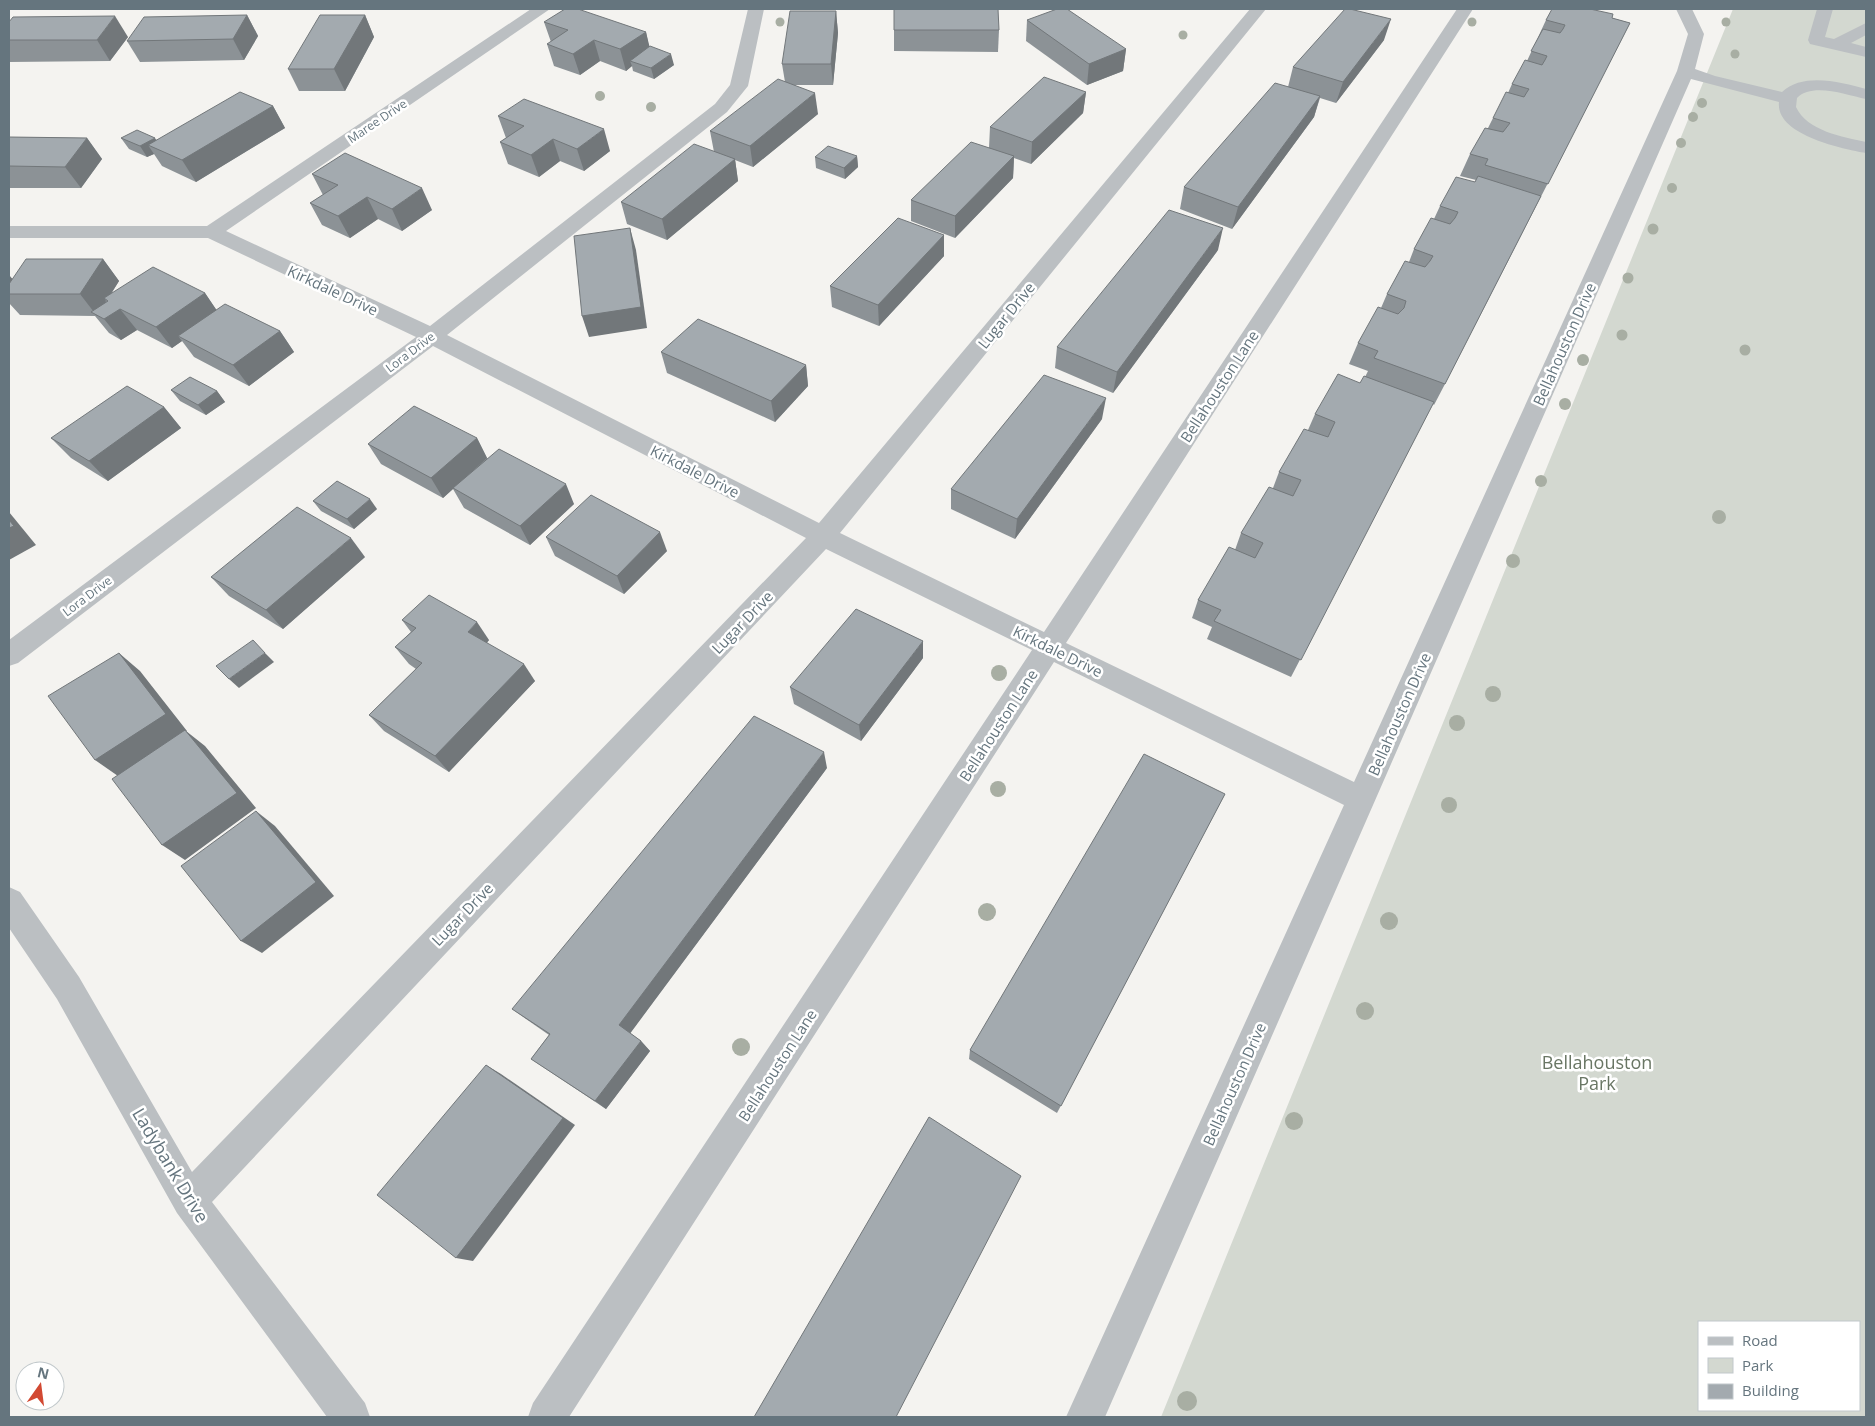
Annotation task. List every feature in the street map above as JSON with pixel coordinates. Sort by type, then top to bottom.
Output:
[{"type":"street","name":"Maree Drive","points":[[211,232],[542,9]]},
{"type":"street","name":"Lora Drive","points":[[9,655],[432,336],[720,108],[739,86],[756,9]]},
{"type":"street","name":"Lugar Drive","points":[[188,1201],[823,536],[1258,9]]},
{"type":"street","name":"Bellahouston Lane","points":[[547,1417],[1465,9]]},
{"type":"street","name":"Bellahouston Drive","points":[[1085,1417],[1686,70],[1696,34],[1684,9]]},
{"type":"street","points":[[1825,9],[1816,40],[1866,52]]},
{"type":"street","points":[[1836,44],[1866,28]]},
{"type":"street","points":[[1686,70],[1709,80],[1787,99]]},
{"type":"street","points":[[1866,94],[1850,88],[1825,85],[1806,86],[1793,92],[1787,99],[1787,108],[1795,120],[1822,137],[1866,147]]},
{"type":"street","name":"Kirkdale Drive","points":[[9,232],[211,232],[432,336],[823,536],[1361,799]]},
{"type":"street","name":"Ladybank Drive","points":[[9,902],[68,988],[188,1201],[351,1417]]},
{"type":"green space","name":"Bellahouston Park","points":[[1733,9],[1866,9],[1866,1417],[1161,1417]]},
{"type":"building","points":[[565,9],[578,9],[646,32],[620,49],[594,40],[573,54],[547,44],[568,30],[544,22]]},
{"type":"building","points":[[894,9],[998,9],[999,30],[894,30]]},
{"type":"building","points":[[1057,9],[1067,9],[1126,49],[1089,64],[1027,20]]},
{"type":"building","points":[[1345,9],[1391,19],[1343,82],[1293,67]]},
{"type":"building","points":[[1552,9],[1590,9],[1613,14],[1612,18],[1630,23],[1548,184],[1485,165],[1488,159],[1470,154],[1485,128],[1503,132],[1510,123],[1493,118],[1506,92],[1524,97],[1529,89],[1512,84],[1525,60],[1542,65],[1547,56],[1531,51],[1543,29],[1560,33],[1565,25],[1546,20]]},
{"type":"building","points":[[790,11],[836,11],[831,64],[782,64]]},
{"type":"building","points":[[247,15],[233,39],[127,41],[144,17]]},
{"type":"building","points":[[320,15],[365,15],[334,69],[288,69]]},
{"type":"building","points":[[115,16],[97,40],[9,40],[9,22],[13,17]]},
{"type":"building","points":[[650,46],[671,54],[651,68],[630,61]]},
{"type":"building","points":[[1044,77],[1086,92],[1032,142],[990,127]]},
{"type":"building","points":[[778,79],[815,93],[750,146],[710,131]]},
{"type":"building","points":[[1275,83],[1320,96],[1238,207],[1184,187]]},
{"type":"building","points":[[240,92],[273,106],[182,160],[148,145]]},
{"type":"building","points":[[524,99],[604,129],[577,149],[553,139],[531,155],[500,142],[524,126],[498,116]]},
{"type":"building","points":[[137,130],[155,138],[140,146],[121,138]]},
{"type":"building","points":[[9,137],[87,138],[65,167],[9,166]]},
{"type":"building","points":[[971,142],[1014,156],[955,216],[911,200]]},
{"type":"building","points":[[694,144],[735,159],[662,219],[621,202]]},
{"type":"building","points":[[828,146],[857,156],[844,168],[815,157]]},
{"type":"building","points":[[345,153],[422,188],[392,209],[367,197],[338,216],[310,203],[338,185],[312,174]]},
{"type":"building","points":[[1478,176],[1541,196],[1445,384],[1374,358],[1378,351],[1358,343],[1378,307],[1398,314],[1404,308],[1406,301],[1387,294],[1405,261],[1425,267],[1433,256],[1414,249],[1431,218],[1450,224],[1455,218],[1458,212],[1440,206],[1456,177],[1475,182]]},
{"type":"building","points":[[1169,210],[1223,228],[1117,372],[1057,347]]},
{"type":"building","points":[[898,218],[944,235],[878,305],[830,286]]},
{"type":"building","points":[[630,228],[641,307],[582,316],[574,236]]},
{"type":"building","points":[[26,259],[103,259],[80,294],[9,294],[9,284]]},
{"type":"building","points":[[153,267],[205,293],[156,327],[120,309],[104,319],[91,312],[108,301],[104,298]]},
{"type":"building","points":[[225,304],[280,331],[233,365],[178,336]]},
{"type":"building","points":[[698,319],[806,365],[771,401],[661,352]]},
{"type":"building","points":[[1338,374],[1360,383],[1364,376],[1434,402],[1301,660],[1214,621],[1221,610],[1198,600],[1229,547],[1255,558],[1263,543],[1241,533],[1269,487],[1293,496],[1301,480],[1279,472],[1304,429],[1328,437],[1335,422],[1315,414]]},
{"type":"building","points":[[1044,375],[1106,398],[1017,519],[951,489]]},
{"type":"building","points":[[190,377],[217,391],[198,405],[171,390]]},
{"type":"building","points":[[127,386],[164,407],[89,461],[51,438]]},
{"type":"building","points":[[414,406],[477,438],[431,478],[368,444]]},
{"type":"building","points":[[499,449],[566,484],[520,526],[453,488]]},
{"type":"building","points":[[337,481],[370,499],[347,519],[313,501]]},
{"type":"building","points":[[591,495],[660,532],[617,576],[546,537]]},
{"type":"building","points":[[297,507],[351,538],[266,610],[211,577]]},
{"type":"building","points":[[9,520],[14,526],[9,528]]},
{"type":"building","points":[[429,595],[477,622],[468,632],[524,664],[435,756],[369,715],[422,663],[395,647],[416,628],[402,620]]},
{"type":"building","points":[[856,609],[923,641],[859,725],[790,687]]},
{"type":"building","points":[[253,640],[265,653],[229,679],[216,666]]},
{"type":"building","points":[[119,653],[166,714],[95,760],[48,696]]},
{"type":"building","points":[[754,716],[824,752],[619,1025],[641,1041],[595,1101],[531,1059],[550,1034],[512,1009]]},
{"type":"building","points":[[185,730],[237,793],[162,845],[112,779]]},
{"type":"building","points":[[1144,754],[1225,794],[1061,1106],[970,1050]]},
{"type":"building","points":[[256,811],[316,882],[241,941],[181,866]]},
{"type":"building","points":[[486,1065],[563,1118],[456,1258],[377,1195]]},
{"type":"building","points":[[929,1117],[1021,1176],[896,1417],[754,1417]]}]
